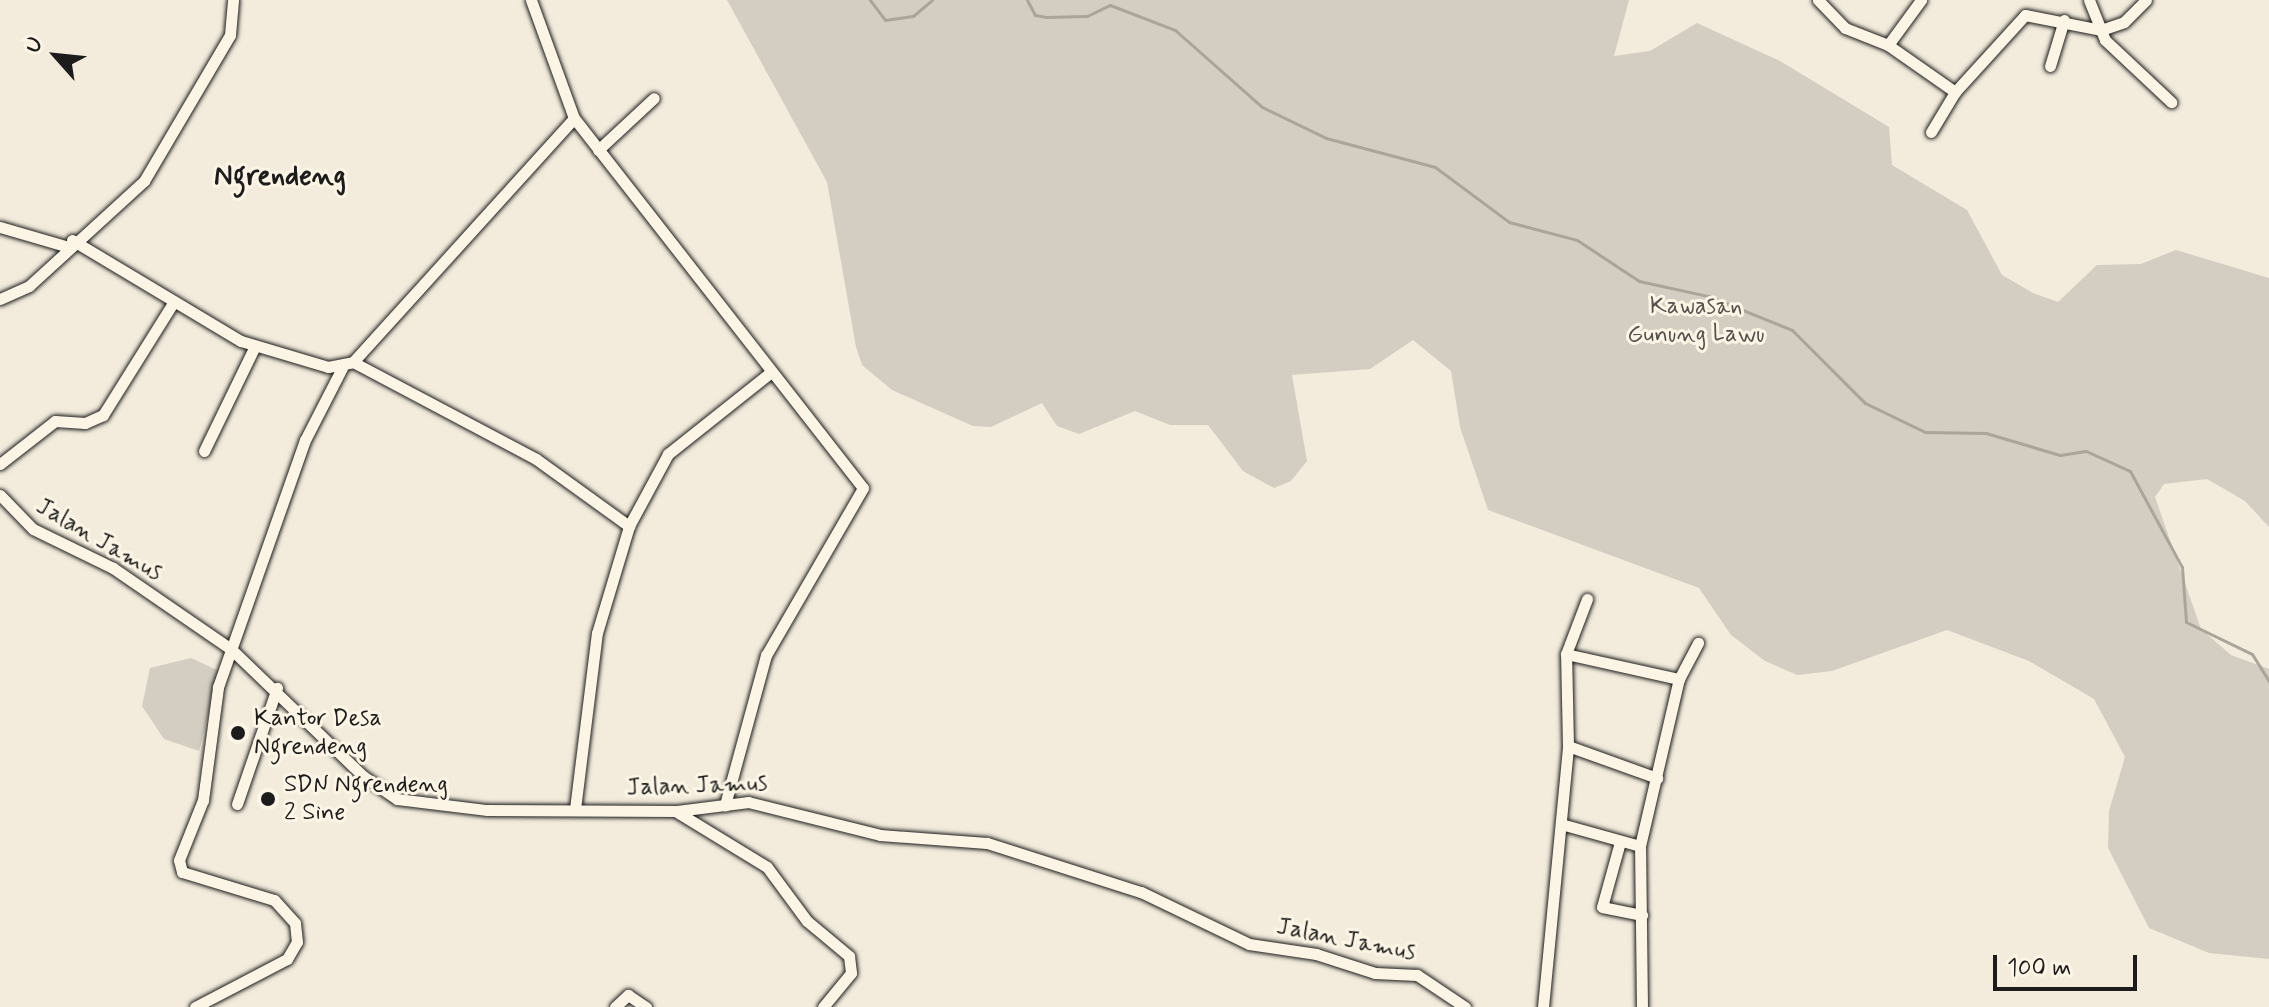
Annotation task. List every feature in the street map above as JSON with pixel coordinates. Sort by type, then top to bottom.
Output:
[{"type":"street","points":[[0,299],[29,286],[69,243],[144,181],[230,35],[232,0]]},
{"type":"street","points":[[531,0],[574,118],[770,373],[854,472],[862,494],[781,622],[725,805]]},
{"type":"street","points":[[1888,45],[1921,0]]},
{"type":"street","points":[[2089,0],[2101,30],[2171,102]]},
{"type":"street","points":[[1931,132],[1955,92],[2025,15],[2064,20],[2101,30],[2124,22],[2146,0]]},
{"type":"street","points":[[1824,2],[1845,28],[1888,45],[1955,92]]},
{"type":"street","points":[[2050,66],[2064,20]]},
{"type":"street","points":[[598,150],[654,98]]},
{"type":"street","points":[[200,1004],[287,959],[297,942],[295,923],[274,900],[179,868],[203,800],[218,687],[305,440],[347,365],[574,118]]},
{"type":"street","points":[[0,227],[69,243],[255,346],[347,365],[536,459],[629,526]]},
{"type":"street","points":[[0,464],[55,421],[85,423],[103,415],[173,303]]},
{"type":"street","points":[[204,451],[255,346]]},
{"type":"street","points":[[575,809],[597,633],[629,526],[668,454],[770,373]]},
{"type":"street","name":"Jalan Jamus","points":[[0,495],[33,529],[113,568],[231,649],[277,688],[363,776],[397,799],[441,809],[677,811],[725,805],[773,804],[880,835],[987,843],[1141,892],[1249,944],[1316,954],[1375,973],[1417,975],[1465,1007]]},
{"type":"street","points":[[1543,1007],[1568,746],[1566,654],[1587,599]]},
{"type":"street","points":[[1642,1007],[1640,846],[1679,679],[1698,643]]},
{"type":"street","points":[[1566,654],[1679,679]]},
{"type":"street","points":[[237,804],[277,688]]},
{"type":"street","points":[[1568,746],[1657,778]]},
{"type":"street","points":[[677,811],[767,867],[807,921],[849,956],[851,973],[823,1007]]},
{"type":"street","points":[[1561,824],[1640,846]]},
{"type":"street","points":[[1620,842],[1602,907],[1642,915]]},
{"type":"street","points":[[615,1007],[628,995],[646,1007]]},
{"type":"street","points":[[200,1004],[220,1007]]},
{"type":"green space","name":"Kawasan Gunung Lawu","points":[[727,0],[1629,0],[1614,56],[1650,51],[1697,23],[1780,61],[1889,127],[1892,165],[1967,210],[2002,275],[2033,293],[2058,302],[2097,265],[2141,264],[2176,250],[2269,278],[2269,527],[2245,501],[2207,479],[2164,484],[2155,497],[2201,629],[2231,655],[2269,669],[2269,959],[2209,953],[2149,928],[2108,848],[2109,811],[2125,757],[2094,699],[2029,661],[1947,630],[1832,671],[1797,675],[1765,661],[1731,635],[1699,588],[1488,510],[1460,427],[1451,371],[1413,340],[1370,369],[1292,375],[1307,461],[1291,481],[1274,488],[1243,471],[1208,425],[1170,425],[1135,411],[1079,434],[1057,426],[1042,403],[991,427],[973,426],[892,390],[862,365],[856,347],[827,182]]},
{"type":"green space","points":[[191,658],[219,671],[199,751],[164,739],[142,706],[150,668]]},
{"type":"waterway","points":[[870,0],[885,20],[913,16],[932,0]]},
{"type":"waterway","points":[[1027,0],[1035,15],[1087,16],[1110,5],[1175,30],[1262,107],[1326,138],[1435,167],[1509,222],[1577,240],[1639,281],[1708,296],[1792,330],[1865,403],[1925,432],[1986,433],[2060,455],[2086,451],[2130,471],[2182,567],[2186,622],[2252,654],[2269,681]]},
{"type":"place","name":"Kantor Desa Ngrendeng","points":[[238,733]]},
{"type":"place","name":"SDN Ngrendeng 2 Sine","points":[[268,799]]},
{"type":"district","name":"Ngrendeng","points":[[280,177]]}]
